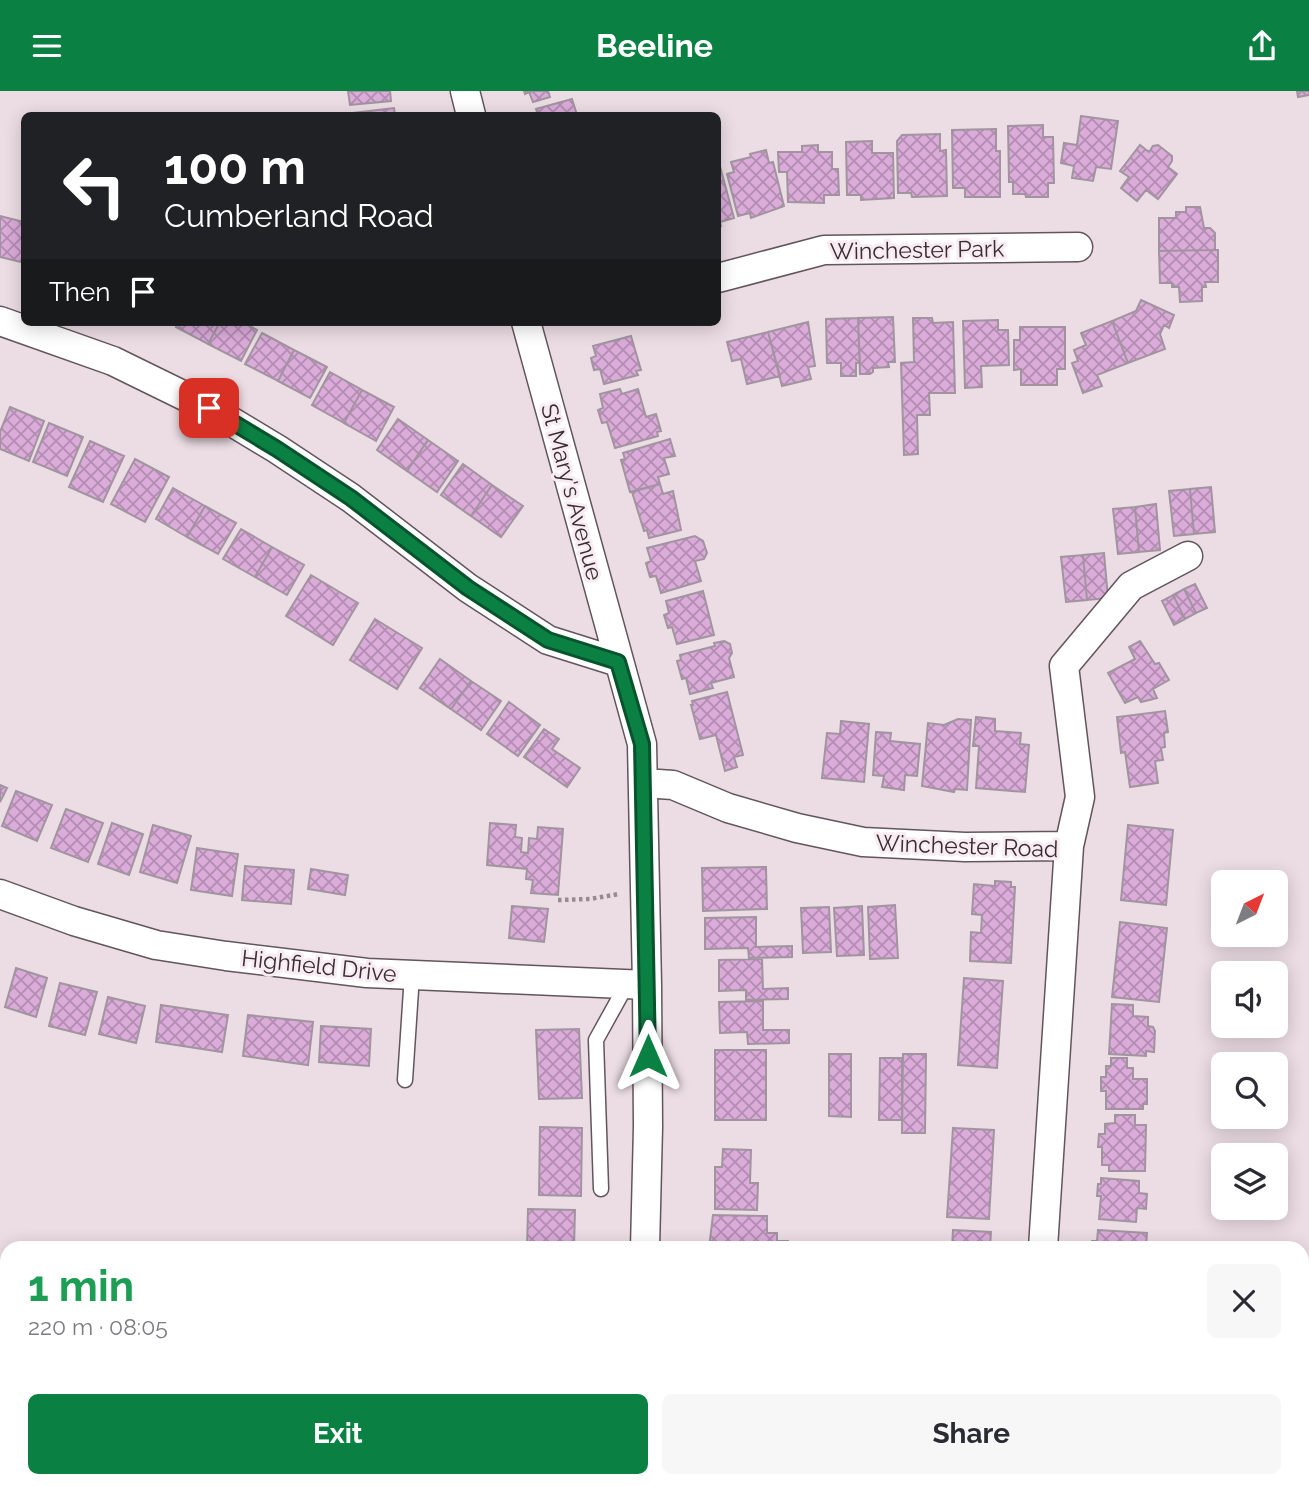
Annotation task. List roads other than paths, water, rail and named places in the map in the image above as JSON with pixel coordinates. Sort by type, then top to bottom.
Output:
[{"type":"street","points":[[465,91],[470,112]]},
{"type":"street","name":"Winchester Park","points":[[721,277],[824,250],[1078,247]]},
{"type":"street","points":[[0,321],[113,361],[209,408],[351,498],[468,588],[548,640],[618,662]]},
{"type":"street","name":"St Mary's Avenue","points":[[534,326],[618,662],[642,744],[646,890],[637,985],[648,1127],[645,1241]]},
{"type":"street","points":[[1069,846],[1080,797],[1064,666],[1131,586],[1188,556]]},
{"type":"street","name":"Winchester Road","points":[[644,783],[673,785],[740,812],[863,842],[965,847],[1069,846],[1043,1241]]},
{"type":"street","name":"Highfield Drive","points":[[0,894],[74,921],[156,945],[367,973],[637,985]]},
{"type":"lane","points":[[405,1080],[412,975]]},
{"type":"lane","points":[[601,1189],[596,1040],[637,985]]}]
